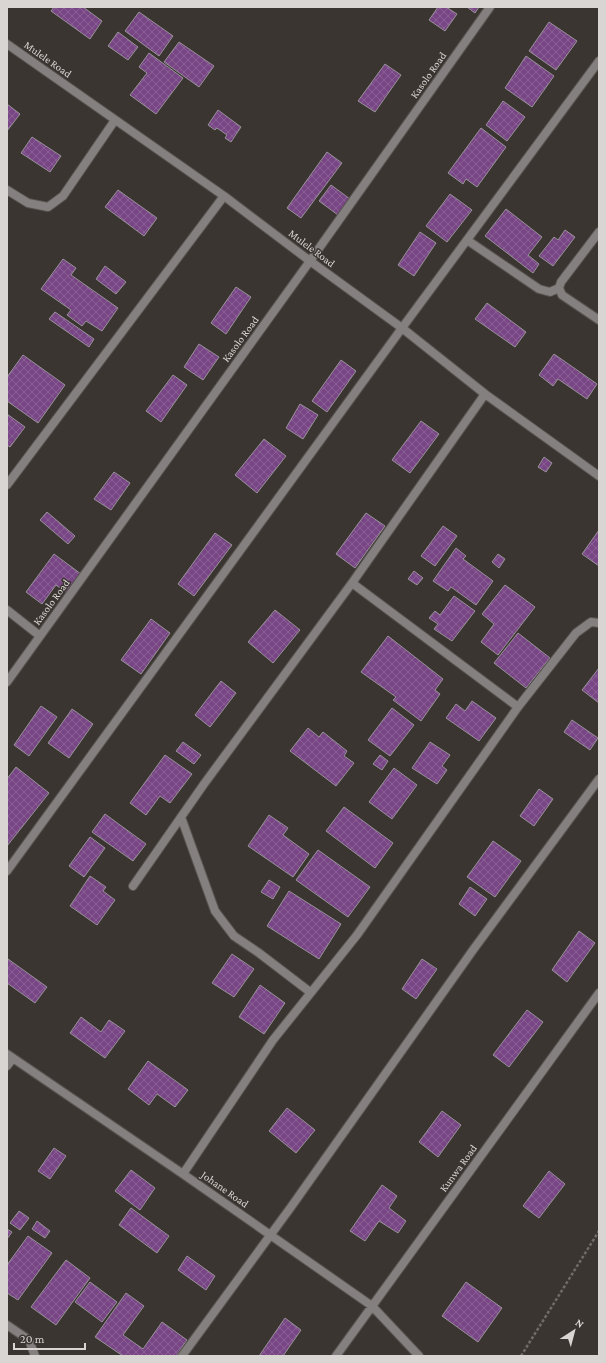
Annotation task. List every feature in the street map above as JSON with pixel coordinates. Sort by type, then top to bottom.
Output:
[{"type":"street","name":"Kasolo Road","points":[[7,682],[310,261],[490,7]]},
{"type":"street","name":"Mulele Road","points":[[7,44],[224,196],[402,328],[485,394],[599,476]]},
{"type":"street","points":[[7,871],[402,328],[599,61]]},
{"type":"street","points":[[7,190],[28,203],[48,207],[63,196],[115,120]]},
{"type":"street","points":[[7,485],[224,196]]},
{"type":"street","points":[[599,232],[561,282],[559,288],[562,295],[599,320]]},
{"type":"street","points":[[467,240],[539,289],[550,292],[559,288]]},
{"type":"street","points":[[133,886],[181,817],[352,583],[485,394]]},
{"type":"street","points":[[352,583],[518,707]]},
{"type":"street","points":[[7,610],[40,636]]},
{"type":"street","points":[[183,1174],[273,1040],[357,935],[518,707],[576,633],[591,622],[599,623]]},
{"type":"street","points":[[182,1356],[292,1207],[473,950],[599,779]]},
{"type":"street","points":[[181,817],[215,911],[234,936],[310,992]]},
{"type":"street","name":"Kunwa Road","points":[[336,1356],[599,993]]},
{"type":"street","points":[[7,1066],[10,1056]]},
{"type":"street","name":"Johane Road","points":[[10,1056],[183,1174],[372,1306],[419,1356]]},
{"type":"street","points":[[7,1325],[29,1340],[35,1356]]},
{"type":"path","points":[[521,1356],[599,1231]]},
{"type":"building","points":[[54,7],[83,7],[102,21],[90,39],[51,11]]},
{"type":"building","points":[[438,7],[446,7],[457,14],[445,31],[429,20]]},
{"type":"building","points":[[467,7],[479,7],[475,13]]},
{"type":"building","points":[[139,12],[173,36],[159,56],[125,31]]},
{"type":"building","points":[[549,22],[577,41],[556,70],[529,51]]},
{"type":"building","points":[[118,32],[138,47],[128,60],[108,46]]},
{"type":"building","points":[[179,42],[214,66],[199,87],[164,62]]},
{"type":"building","points":[[149,53],[183,78],[156,114],[130,95],[147,73],[139,67]]},
{"type":"building","points":[[526,56],[554,76],[532,107],[505,88]]},
{"type":"building","points":[[385,64],[401,75],[375,112],[358,101]]},
{"type":"building","points":[[503,101],[525,117],[507,141],[486,125]]},
{"type":"building","points":[[7,104],[20,114],[7,131]]},
{"type":"building","points":[[218,110],[241,127],[231,142],[225,138],[227,135],[217,128],[215,130],[208,125]]},
{"type":"building","points":[[481,128],[506,147],[477,187],[466,179],[463,184],[448,173]]},
{"type":"building","points":[[32,137],[61,156],[50,172],[21,153]]},
{"type":"building","points":[[327,152],[342,163],[301,218],[287,208]]},
{"type":"building","points":[[331,185],[350,199],[338,215],[319,201]]},
{"type":"building","points":[[118,190],[157,218],[144,236],[105,207]]},
{"type":"building","points":[[450,194],[472,210],[447,242],[426,226]]},
{"type":"building","points":[[506,209],[542,237],[528,255],[539,264],[533,273],[485,236]]},
{"type":"building","points":[[565,230],[575,237],[553,266],[539,256],[554,237],[558,240]]},
{"type":"building","points":[[420,232],[436,243],[414,276],[398,265]]},
{"type":"building","points":[[63,259],[76,268],[71,275],[118,308],[102,331],[86,321],[82,326],[67,315],[71,310],[41,289]]},
{"type":"building","points":[[105,266],[126,282],[116,294],[96,279]]},
{"type":"building","points":[[236,287],[251,297],[226,334],[211,323]]},
{"type":"building","points":[[487,303],[526,332],[515,347],[475,319]]},
{"type":"building","points":[[55,312],[94,339],[89,347],[49,319]]},
{"type":"building","points":[[199,344],[219,357],[203,380],[184,367]]},
{"type":"building","points":[[554,354],[597,384],[587,399],[558,379],[553,386],[539,375]]},
{"type":"building","points":[[23,355],[65,385],[38,423],[7,401],[7,377]]},
{"type":"building","points":[[341,360],[356,371],[327,412],[312,401]]},
{"type":"building","points":[[173,375],[187,385],[161,422],[146,411]]},
{"type":"building","points":[[300,404],[318,415],[303,439],[286,428]]},
{"type":"building","points":[[7,414],[25,427],[10,447],[7,445]]},
{"type":"building","points":[[421,421],[439,434],[410,473],[392,460]]},
{"type":"building","points":[[264,439],[286,456],[257,493],[235,475]]},
{"type":"building","points":[[544,457],[552,463],[546,472],[538,467]]},
{"type":"building","points":[[114,472],[130,483],[111,510],[94,499]]},
{"type":"building","points":[[47,512],[75,536],[68,544],[40,520]]},
{"type":"building","points":[[366,513],[385,526],[355,568],[336,554]]},
{"type":"building","points":[[443,526],[457,536],[435,566],[421,556]]},
{"type":"building","points":[[599,530],[599,566],[582,554]]},
{"type":"building","points":[[215,533],[232,545],[194,596],[178,584]]},
{"type":"building","points":[[456,548],[466,556],[463,559],[493,581],[476,605],[451,587],[448,591],[433,581]]},
{"type":"building","points":[[54,554],[81,574],[67,593],[56,585],[42,604],[26,592]]},
{"type":"building","points":[[498,554],[505,559],[499,568],[492,562]]},
{"type":"building","points":[[414,571],[423,578],[417,585],[408,579]]},
{"type":"building","points":[[505,585],[535,607],[498,655],[481,642],[494,624],[482,614]]},
{"type":"building","points":[[454,596],[475,611],[452,641],[434,629],[438,624],[429,618],[435,611],[440,615]]},
{"type":"building","points":[[275,610],[300,630],[273,663],[248,642]]},
{"type":"building","points":[[151,619],[170,633],[141,674],[121,660]]},
{"type":"building","points":[[518,633],[550,658],[526,688],[494,663]]},
{"type":"building","points":[[388,636],[443,679],[435,690],[440,694],[421,721],[393,700],[396,697],[361,672]]},
{"type":"building","points":[[599,668],[599,703],[582,690]]},
{"type":"building","points":[[221,681],[236,693],[210,727],[195,715]]},
{"type":"building","points":[[472,701],[496,718],[479,741],[446,718],[456,704],[465,711]]},
{"type":"building","points":[[41,706],[57,717],[29,756],[14,745]]},
{"type":"building","points":[[392,708],[414,725],[390,756],[368,740]]},
{"type":"building","points":[[72,709],[93,724],[69,758],[48,743]]},
{"type":"building","points":[[572,720],[598,738],[590,750],[564,732]]},
{"type":"building","points":[[308,728],[319,737],[323,732],[347,751],[344,756],[354,763],[336,786],[290,751]]},
{"type":"building","points":[[183,742],[201,755],[194,764],[176,751]]},
{"type":"building","points":[[430,742],[450,755],[442,766],[447,770],[437,784],[412,768]]},
{"type":"building","points":[[165,755],[192,774],[170,803],[160,796],[146,815],[130,803]]},
{"type":"building","points":[[380,755],[388,761],[382,770],[373,764]]},
{"type":"building","points":[[16,767],[49,793],[7,846],[7,779]]},
{"type":"building","points":[[394,768],[417,785],[392,819],[369,802]]},
{"type":"building","points":[[539,789],[553,799],[534,826],[520,816]]},
{"type":"building","points":[[344,807],[393,843],[375,868],[326,831]]},
{"type":"building","points":[[105,814],[146,844],[133,861],[92,832]]},
{"type":"building","points":[[269,815],[288,828],[283,835],[309,854],[293,877],[248,846]]},
{"type":"building","points":[[90,837],[105,848],[84,877],[69,866]]},
{"type":"building","points":[[493,841],[521,861],[495,897],[467,877]]},
{"type":"building","points":[[318,850],[370,887],[348,917],[296,880]]},
{"type":"building","points":[[90,876],[106,887],[103,891],[115,900],[97,925],[70,906]]},
{"type":"building","points":[[269,880],[280,887],[273,899],[261,892]]},
{"type":"building","points":[[470,887],[487,899],[475,916],[459,904]]},
{"type":"building","points":[[289,891],[341,924],[319,959],[267,926]]},
{"type":"building","points":[[579,931],[595,943],[567,982],[552,970]]},
{"type":"building","points":[[232,954],[254,969],[234,997],[212,983]]},
{"type":"building","points":[[8,959],[47,987],[35,1003],[7,983]]},
{"type":"building","points":[[422,959],[437,969],[416,999],[402,989]]},
{"type":"building","points":[[260,985],[285,1003],[264,1034],[239,1017]]},
{"type":"building","points":[[527,1010],[543,1022],[509,1067],[493,1055]]},
{"type":"building","points":[[81,1017],[101,1032],[109,1020],[125,1031],[105,1058],[70,1033]]},
{"type":"building","points":[[148,1061],[188,1090],[175,1107],[157,1094],[149,1105],[128,1089]]},
{"type":"building","points":[[287,1108],[315,1130],[296,1153],[269,1131]]},
{"type":"building","points":[[442,1111],[461,1125],[438,1157],[419,1142]]},
{"type":"building","points":[[54,1148],[66,1156],[50,1179],[38,1171]]},
{"type":"building","points":[[131,1170],[155,1188],[140,1210],[115,1191]]},
{"type":"building","points":[[549,1171],[565,1184],[539,1218],[523,1206]]},
{"type":"building","points":[[382,1185],[397,1196],[389,1208],[406,1221],[398,1233],[379,1221],[365,1241],[350,1231]]},
{"type":"building","points":[[131,1208],[169,1236],[157,1253],[119,1225]]},
{"type":"building","points":[[19,1211],[29,1218],[20,1230],[10,1223]]},
{"type":"building","points":[[37,1221],[50,1231],[45,1238],[32,1229]]},
{"type":"building","points":[[7,1229],[12,1232],[7,1239]]},
{"type":"building","points":[[28,1236],[52,1253],[18,1300],[7,1293],[7,1265]]},
{"type":"building","points":[[187,1256],[215,1276],[206,1290],[178,1270]]},
{"type":"building","points":[[66,1260],[90,1278],[56,1325],[31,1307]]},
{"type":"building","points":[[90,1282],[117,1302],[102,1322],[75,1302]]},
{"type":"building","points":[[466,1282],[502,1308],[478,1342],[442,1316]]},
{"type":"building","points":[[126,1293],[144,1306],[123,1335],[143,1349],[162,1322],[187,1340],[176,1356],[123,1356],[95,1337]]},
{"type":"building","points":[[285,1318],[301,1330],[283,1356],[259,1356]]}]
